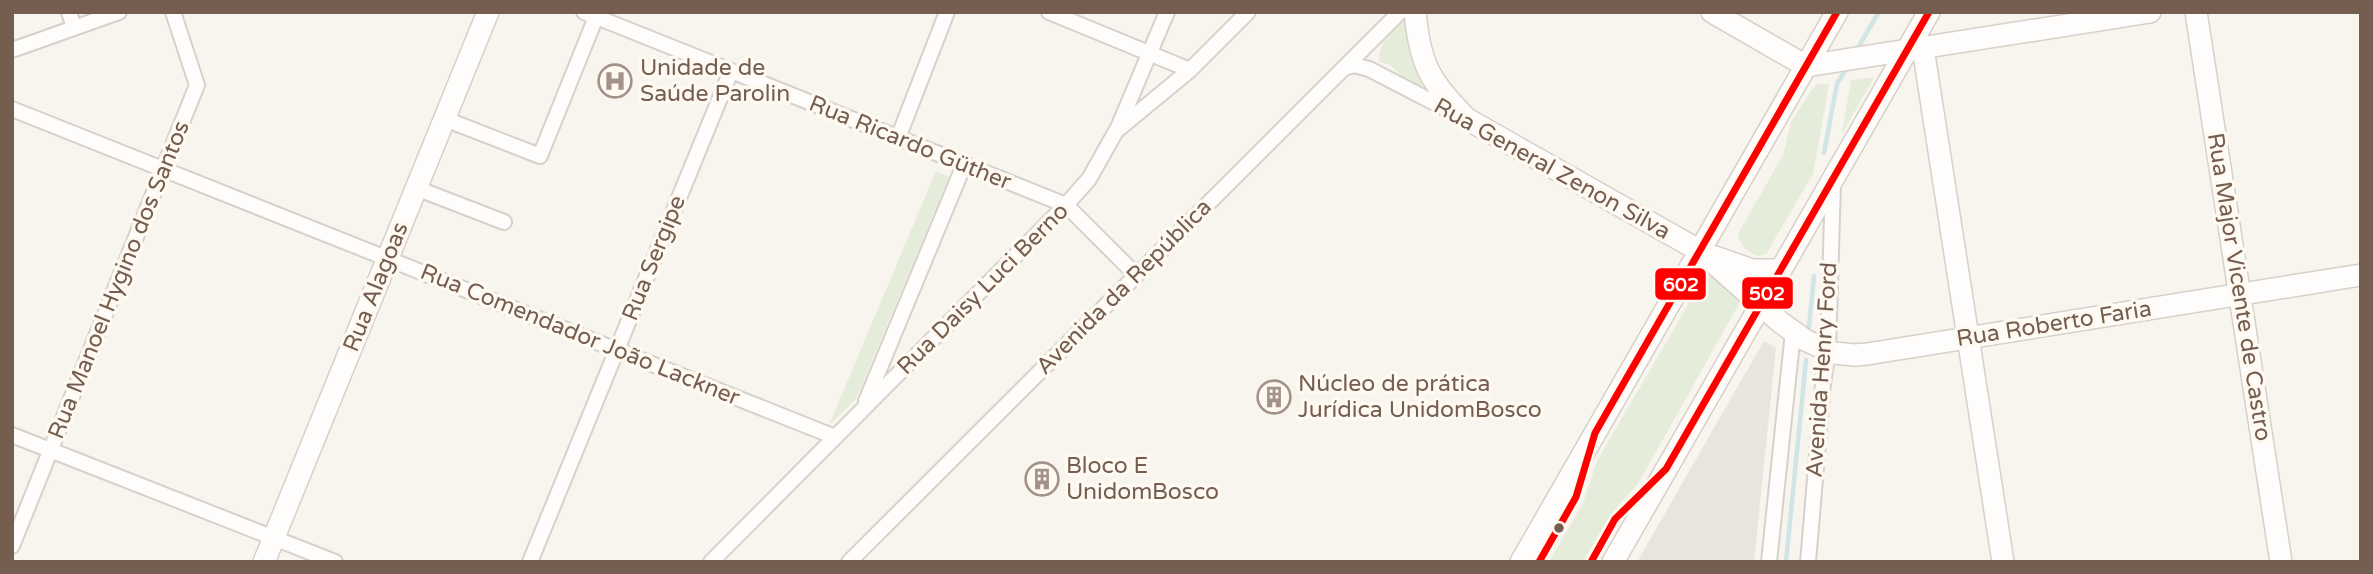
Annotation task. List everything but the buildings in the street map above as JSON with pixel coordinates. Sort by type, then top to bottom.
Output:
[{"type":"main road","name":"Rua Alagoas","points":[[264,562],[488,12]]},
{"type":"main road","points":[[1415,12],[1418,40],[1425,66],[1446,98],[1467,120]]},
{"type":"main road","points":[[1712,12],[1806,66],[2150,12]]},
{"type":"main road","points":[[1521,562],[1837,12]]},
{"type":"main road","points":[[1613,562],[1834,178],[1915,49],[1929,12]]},
{"type":"main road","name":"Rua Major Vicente de Castro","points":[[2196,12],[2281,562]]},
{"type":"main road","points":[[1915,49],[1968,338],[2003,562]]},
{"type":"main road","name":"Rua General Zenon Silva","points":[[1467,120],[1700,251],[1761,304]]},
{"type":"main road","points":[[1700,251],[1752,270],[1781,270]]},
{"type":"main road","name":"Rua Roberto Faria","points":[[1761,304],[1793,332],[1828,351],[1855,355],[2361,275]]},
{"type":"street","points":[[69,12],[74,28]]},
{"type":"street","points":[[12,50],[119,12]]},
{"type":"street","name":"Rua Manoel Hygino dos Santos","points":[[12,546],[197,85],[173,12]]},
{"type":"street","points":[[898,138],[947,12]]},
{"type":"street","points":[[1049,12],[1190,70]]},
{"type":"street","points":[[1116,131],[1167,12]]},
{"type":"street","name":"Rua Daisy Luci Berno","points":[[711,562],[1066,205],[1089,179],[1116,131],[1190,70],[1248,12]]},
{"type":"street","name":"Avenida da República","points":[[849,562],[1400,12]]},
{"type":"street","points":[[445,119],[540,156],[590,15]]},
{"type":"street","name":"Rua Ricardo Güther","points":[[590,15],[1066,205],[1136,275]]},
{"type":"street","points":[[1369,69],[1374,38]]},
{"type":"street","name":"Rua General Zenon Silva","points":[[1344,68],[1354,65],[1369,69],[1467,120]]},
{"type":"street","name":"Rua Sergipe","points":[[530,562],[730,71]]},
{"type":"street","name":"Rua Comendador João Lackner","points":[[12,110],[835,437]]},
{"type":"street","points":[[863,409],[964,164]]},
{"type":"street","name":"Avenida Henry Ford","points":[[1808,562],[1828,351],[1834,178]]},
{"type":"street","points":[[416,188],[504,222]]},
{"type":"street","name":"Avenida Henry Ford","points":[[1769,562],[1793,332]]},
{"type":"street","points":[[12,435],[335,562]]},
{"type":"shaded area","points":[[1764,341],[1776,348],[1754,562],[1637,562]]},
{"type":"green space","points":[[1406,19],[1412,58],[1428,95],[1412,86],[1389,64],[1379,62],[1384,43]]},
{"type":"green space","points":[[1874,77],[1842,134],[1851,80]]},
{"type":"green space","points":[[1818,84],[1829,84],[1813,174],[1766,254],[1758,256],[1745,248],[1738,234],[1783,155],[1791,122]]},
{"type":"green space","points":[[936,171],[949,177],[856,399],[829,425]]},
{"type":"green space","points":[[1714,276],[1737,296],[1740,302],[1639,482],[1611,514],[1583,562],[1549,562],[1583,503],[1597,461],[1700,284],[1708,277]]},
{"type":"waterway","points":[[1856,51],[1879,12]]},
{"type":"waterway","points":[[1824,153],[1837,84],[1847,67]]},
{"type":"waterway","points":[[1809,327],[1814,276]]},
{"type":"waterway","points":[[1786,562],[1806,360]]},
{"type":"transit line","name":"602","points":[[1539,562],[1576,497],[1595,433],[1837,12]]},
{"type":"transit line","name":"502","points":[[1591,562],[1615,519],[1666,469],[1929,12]]},
{"type":"place","name":"Unidade de Saúde Parolin","points":[[615,81]]},
{"type":"place","name":"Núcleo de prática Jurídica UnidomBosco","points":[[1274,397]]},
{"type":"place","name":"Bloco E UnidomBosco","points":[[1042,479]]}]
